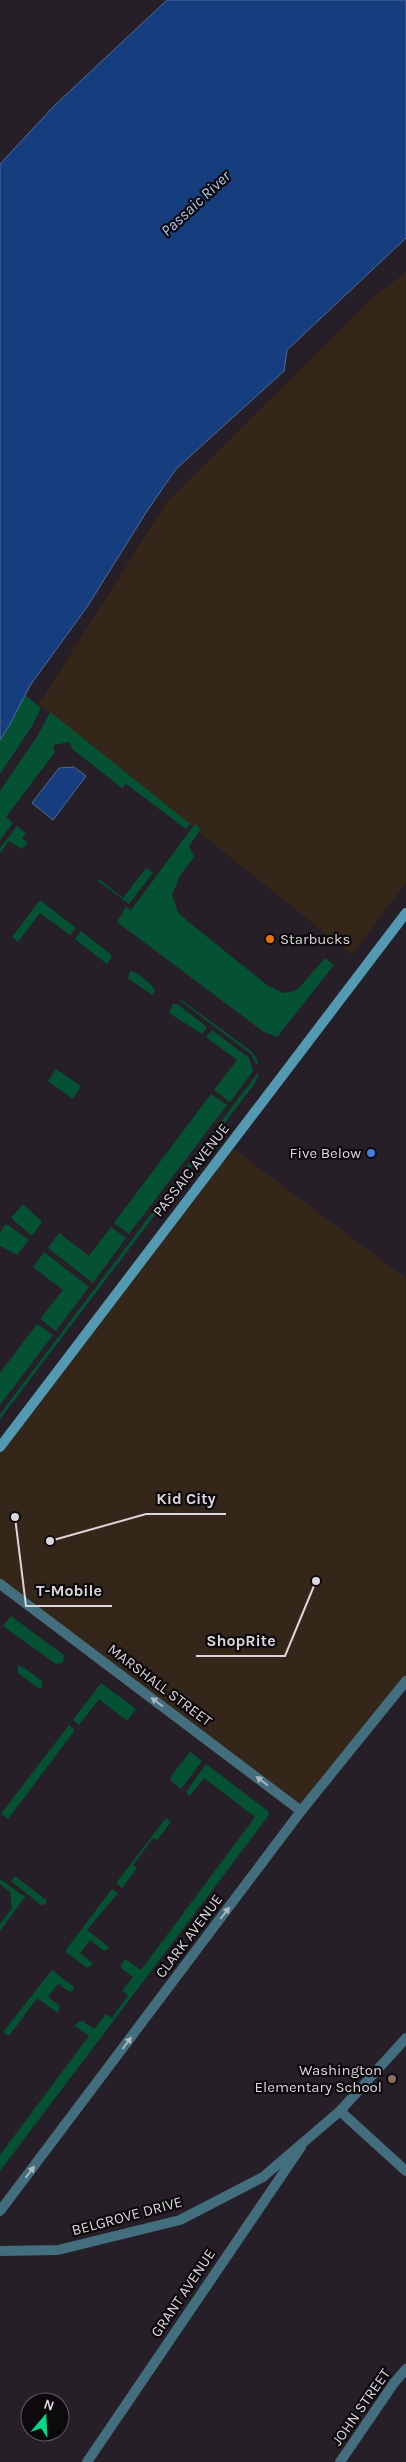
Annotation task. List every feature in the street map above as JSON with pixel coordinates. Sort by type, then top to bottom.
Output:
[{"type":"main road","name":"PASSAIC AVENUE","points":[[0,1447],[406,913]]},
{"type":"street","name":"MARSHALL STREET","points":[[0,1584],[301,1811]]},
{"type":"street","name":"CLARK AVENUE","points":[[0,2211],[301,1811],[406,1681]]},
{"type":"street","name":"BELGROVE DRIVE","points":[[0,2251],[58,2250],[180,2220],[263,2177],[340,2111],[406,2038]]},
{"type":"street","points":[[340,2111],[406,2171]]},
{"type":"street","name":"GRANT AVENUE","points":[[86,2462],[305,2141]]},
{"type":"street","name":"JOHN STREET","points":[[340,2462],[394,2383],[406,2369]]},
{"type":"shaded area","points":[[406,272],[406,882],[352,955],[39,704],[166,503],[370,300]]},
{"type":"shaded area","points":[[230,1146],[406,1278],[406,1676],[301,1817],[0,1590],[0,1452]]},
{"type":"green space","points":[[25,695],[41,708],[32,726],[0,774],[0,740]]},
{"type":"green space","points":[[50,712],[190,824],[186,829],[126,784],[122,788],[72,749],[70,742],[53,745],[55,752],[6,817],[13,823],[0,840],[0,791],[38,735]]},
{"type":"green space","points":[[195,824],[201,829],[189,846],[194,857],[180,876],[172,895],[178,912],[267,985],[283,993],[295,991],[300,987],[325,958],[334,965],[277,1037],[264,1032],[117,922],[126,907],[131,910]]},
{"type":"green space","points":[[17,826],[26,833],[22,838],[28,843],[22,849],[9,841],[0,853],[0,848]]},
{"type":"green space","points":[[146,868],[153,873],[129,904],[98,881],[99,879],[123,898]]},
{"type":"green space","points":[[40,900],[76,928],[70,935],[40,913],[18,942],[12,937]]},
{"type":"green space","points":[[81,931],[109,953],[112,957],[107,964],[75,939]]},
{"type":"green space","points":[[130,971],[141,976],[150,984],[155,990],[152,995],[128,978]]},
{"type":"green space","points":[[180,999],[251,1051],[258,1061],[257,1065],[251,1054]]},
{"type":"green space","points":[[173,1004],[177,1004],[207,1027],[202,1034],[169,1013]]},
{"type":"green space","points":[[212,1030],[249,1058],[253,1071],[230,1102],[214,1090],[237,1060],[206,1037]]},
{"type":"green space","points":[[56,1069],[81,1086],[73,1099],[48,1081]]},
{"type":"green space","points":[[257,1074],[259,1074],[255,1083],[0,1419],[0,1414]]},
{"type":"green space","points":[[211,1094],[227,1105],[129,1234],[114,1223]]},
{"type":"green space","points":[[23,1204],[42,1222],[32,1236],[11,1218]]},
{"type":"green space","points":[[5,1225],[8,1225],[29,1240],[17,1255],[0,1246],[0,1232]]},
{"type":"green space","points":[[111,1227],[126,1238],[93,1283],[48,1248],[59,1233],[89,1256]]},
{"type":"green space","points":[[44,1252],[89,1287],[56,1331],[40,1319],[63,1290],[33,1267]]},
{"type":"green space","points":[[37,1324],[53,1335],[0,1405],[0,1373]]},
{"type":"green space","points":[[11,1616],[65,1656],[62,1663],[56,1664],[3,1626]]},
{"type":"green space","points":[[18,1666],[23,1667],[42,1681],[42,1688],[38,1688],[18,1673]]},
{"type":"green space","points":[[101,1683],[136,1709],[127,1721],[99,1699],[79,1725],[73,1720]]},
{"type":"green space","points":[[69,1725],[75,1730],[8,1819],[1,1814]]},
{"type":"green space","points":[[190,1752],[202,1761],[181,1789],[171,1781],[171,1776]]},
{"type":"green space","points":[[206,1764],[268,1811],[269,1815],[0,2171],[0,2155],[89,2036],[75,2026],[78,2022],[83,2021],[94,2029],[106,2014],[112,2018],[128,1995],[122,1991],[133,1977],[122,1969],[121,1965],[125,1959],[141,1970],[255,1817],[204,1778],[190,1796],[186,1792]]},
{"type":"green space","points":[[166,1818],[171,1822],[157,1840],[153,1838],[133,1865],[137,1868],[122,1888],[116,1883]]},
{"type":"green space","points":[[15,1876],[46,1900],[46,1904],[41,1905],[11,1881]]},
{"type":"green space","points":[[0,1879],[25,1897],[0,1931],[0,1924],[12,1908],[10,1892],[0,1884]]},
{"type":"green space","points":[[112,1889],[118,1893],[87,1930],[109,1947],[107,1950],[103,1950],[90,1940],[80,1953],[93,1964],[87,1968],[65,1951]]},
{"type":"green space","points":[[52,1970],[74,1987],[74,1990],[70,1992],[58,1984],[48,1997],[60,2006],[58,2013],[37,1998],[9,2036],[3,2032]]},
{"type":"water","name":"Passaic River","points":[[167,0],[406,0],[406,238],[287,350],[284,371],[176,469],[147,511],[87,607],[31,684],[0,740],[0,164],[54,106]]},
{"type":"water","points":[[74,767],[86,776],[53,820],[32,803],[59,768]]},
{"type":"place","name":"Starbucks","points":[[270,939]]},
{"type":"place","name":"Five Below","points":[[371,1153]]},
{"type":"place","name":"T-Mobile","points":[[15,1517]]},
{"type":"place","name":"Kid City","points":[[50,1541]]},
{"type":"place","name":"ShopRite","points":[[316,1581]]},
{"type":"place","name":"Washington Elementary School","points":[[392,2079]]}]
